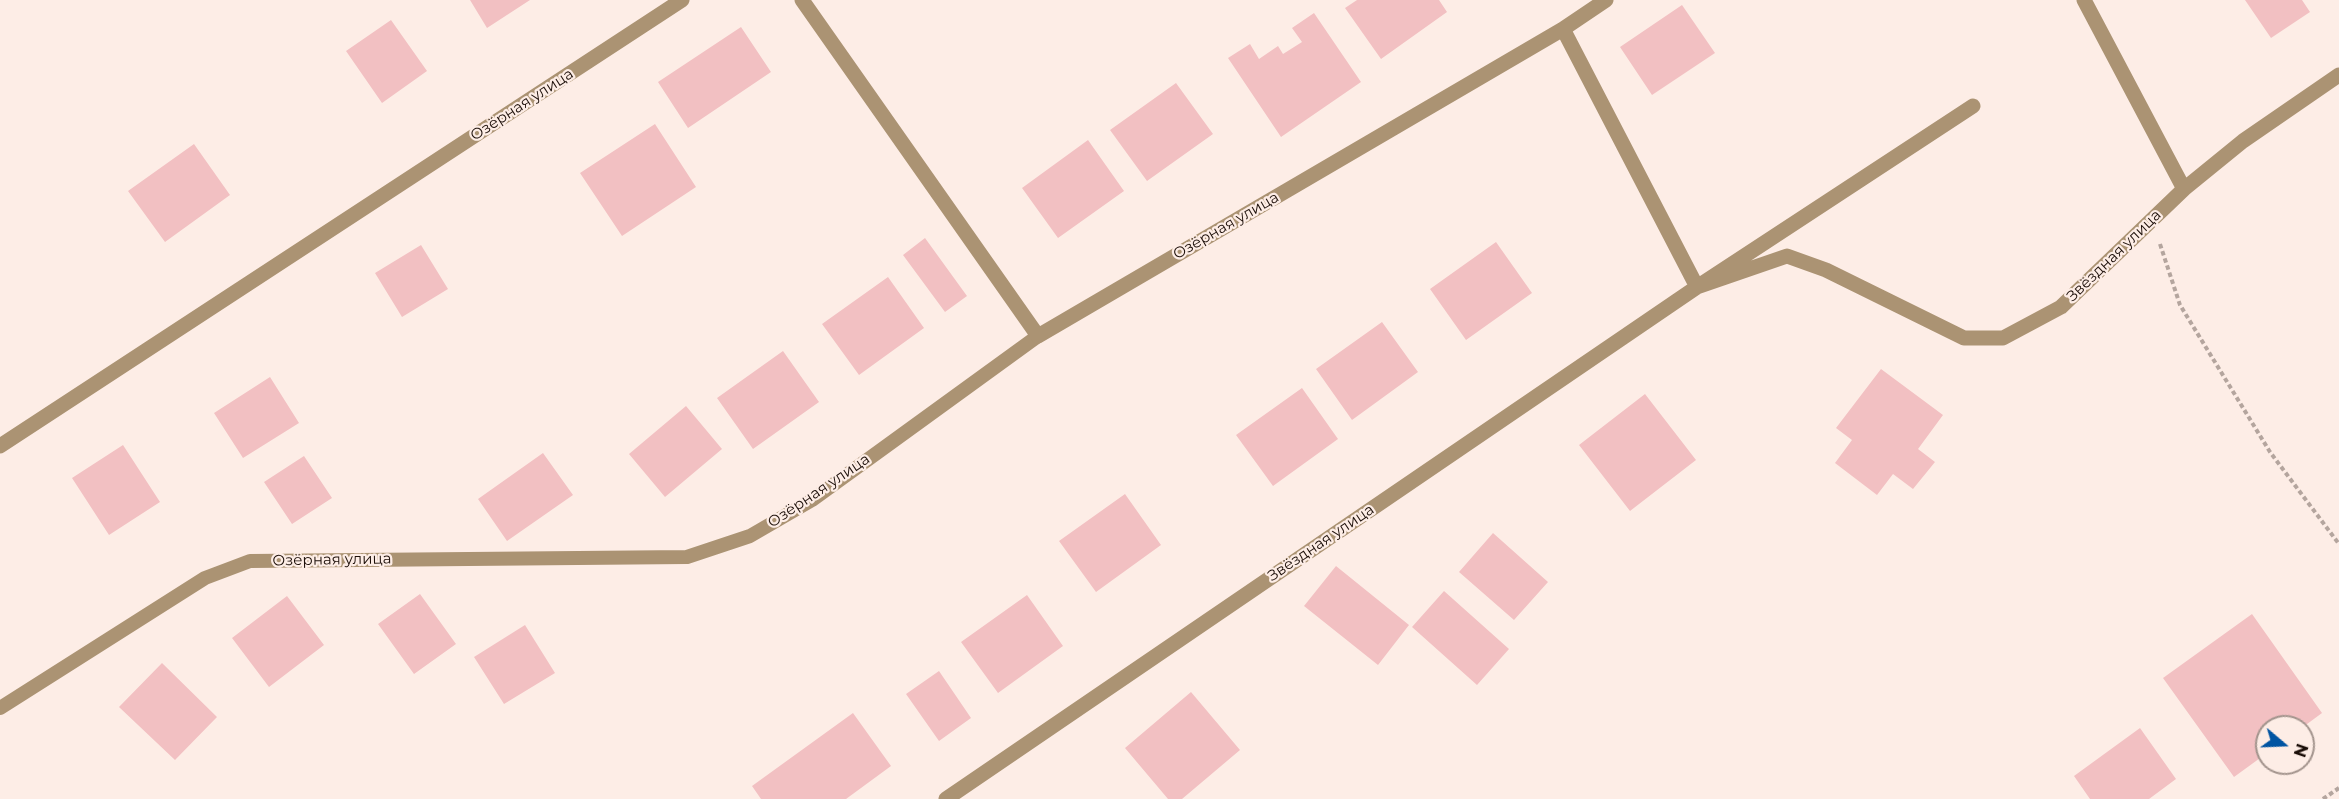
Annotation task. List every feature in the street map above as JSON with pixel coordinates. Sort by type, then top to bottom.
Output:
[{"type":"street","name":"Озёрная улица","points":[[0,446],[682,0]]},
{"type":"street","points":[[802,0],[1038,336]]},
{"type":"street","name":"Озёрная улица","points":[[1038,336],[1563,29],[1605,0]]},
{"type":"street","points":[[2084,0],[2184,189]]},
{"type":"street","points":[[1563,29],[1697,287]]},
{"type":"street","name":"Звёздная улица","points":[[1697,287],[1787,256],[1826,270],[1964,338],[2003,338],[2061,307],[2184,189],[2243,141],[2339,75]]},
{"type":"street","name":"Звёздная улица","points":[[946,799],[1697,287],[1973,106]]},
{"type":"lane","name":"Озёрная улица","points":[[0,708],[205,578],[250,561],[687,557],[750,536],[812,500],[1038,336]]},
{"type":"path","points":[[2159,243],[2180,305],[2270,452],[2339,544]]},
{"type":"path","points":[[2323,799],[2339,788]]},
{"type":"building","points":[[470,0],[530,0],[487,28]]},
{"type":"building","points":[[1357,0],[1439,0],[1447,12],[1381,59],[1345,8]]},
{"type":"building","points":[[2245,0],[2302,0],[2310,12],[2271,38]]},
{"type":"building","points":[[1682,5],[1715,53],[1652,95],[1620,47]]},
{"type":"building","points":[[1314,13],[1361,82],[1281,137],[1228,58],[1250,44],[1259,59],[1278,46],[1283,54],[1302,42],[1292,28]]},
{"type":"building","points":[[391,20],[427,71],[382,103],[346,51]]},
{"type":"building","points":[[741,27],[771,72],[688,128],[658,82]]},
{"type":"building","points":[[1176,83],[1213,134],[1147,181],[1110,130]]},
{"type":"building","points":[[655,124],[696,187],[622,236],[580,173]]},
{"type":"building","points":[[1088,140],[1124,191],[1058,238],[1022,188]]},
{"type":"building","points":[[194,144],[230,195],[165,242],[128,191]]},
{"type":"building","points":[[925,238],[967,296],[945,312],[903,255]]},
{"type":"building","points":[[1496,242],[1532,293],[1466,340],[1430,289]]},
{"type":"building","points":[[421,245],[448,289],[402,317],[375,273]]},
{"type":"building","points":[[888,277],[924,328],[859,375],[822,324]]},
{"type":"building","points":[[1382,322],[1418,372],[1352,420],[1316,369]]},
{"type":"building","points":[[783,351],[819,402],[753,449],[717,398]]},
{"type":"building","points":[[1881,369],[1943,415],[1918,449],[1935,462],[1913,489],[1893,474],[1877,495],[1835,463],[1852,440],[1836,428]]},
{"type":"building","points":[[270,377],[299,423],[243,458],[214,413]]},
{"type":"building","points":[[1302,388],[1338,439],[1273,486],[1236,435]]},
{"type":"building","points":[[1645,394],[1696,460],[1630,511],[1579,445]]},
{"type":"building","points":[[686,406],[722,449],[665,497],[629,454]]},
{"type":"building","points":[[123,445],[160,502],[109,535],[72,478]]},
{"type":"building","points":[[543,453],[573,495],[507,541],[478,499]]},
{"type":"building","points":[[304,456],[332,498],[292,524],[264,482]]},
{"type":"building","points":[[1125,494],[1161,545],[1096,592],[1059,541]]},
{"type":"building","points":[[1493,533],[1548,582],[1514,620],[1459,572]]},
{"type":"building","points":[[1336,566],[1409,625],[1378,665],[1304,606]]},
{"type":"building","points":[[1444,591],[1509,649],[1477,685],[1412,627]]},
{"type":"building","points":[[420,594],[456,644],[414,674],[378,624]]},
{"type":"building","points":[[1027,595],[1063,646],[998,693],[961,642]]},
{"type":"building","points":[[287,596],[324,645],[269,687],[232,638]]},
{"type":"building","points":[[2252,614],[2322,713],[2315,718],[2315,715],[2255,715],[2255,762],[2234,777],[2163,678]]},
{"type":"building","points":[[525,625],[555,673],[504,704],[474,657]]},
{"type":"building","points":[[162,663],[217,717],[175,760],[119,707]]},
{"type":"building","points":[[939,671],[971,718],[939,741],[906,694]]},
{"type":"building","points":[[1191,692],[1240,750],[1182,799],[1168,799],[1125,748]]},
{"type":"building","points":[[853,713],[891,766],[846,799],[761,799],[752,786]]},
{"type":"building","points":[[2140,728],[2176,779],[2149,799],[2090,799],[2074,776]]}]
